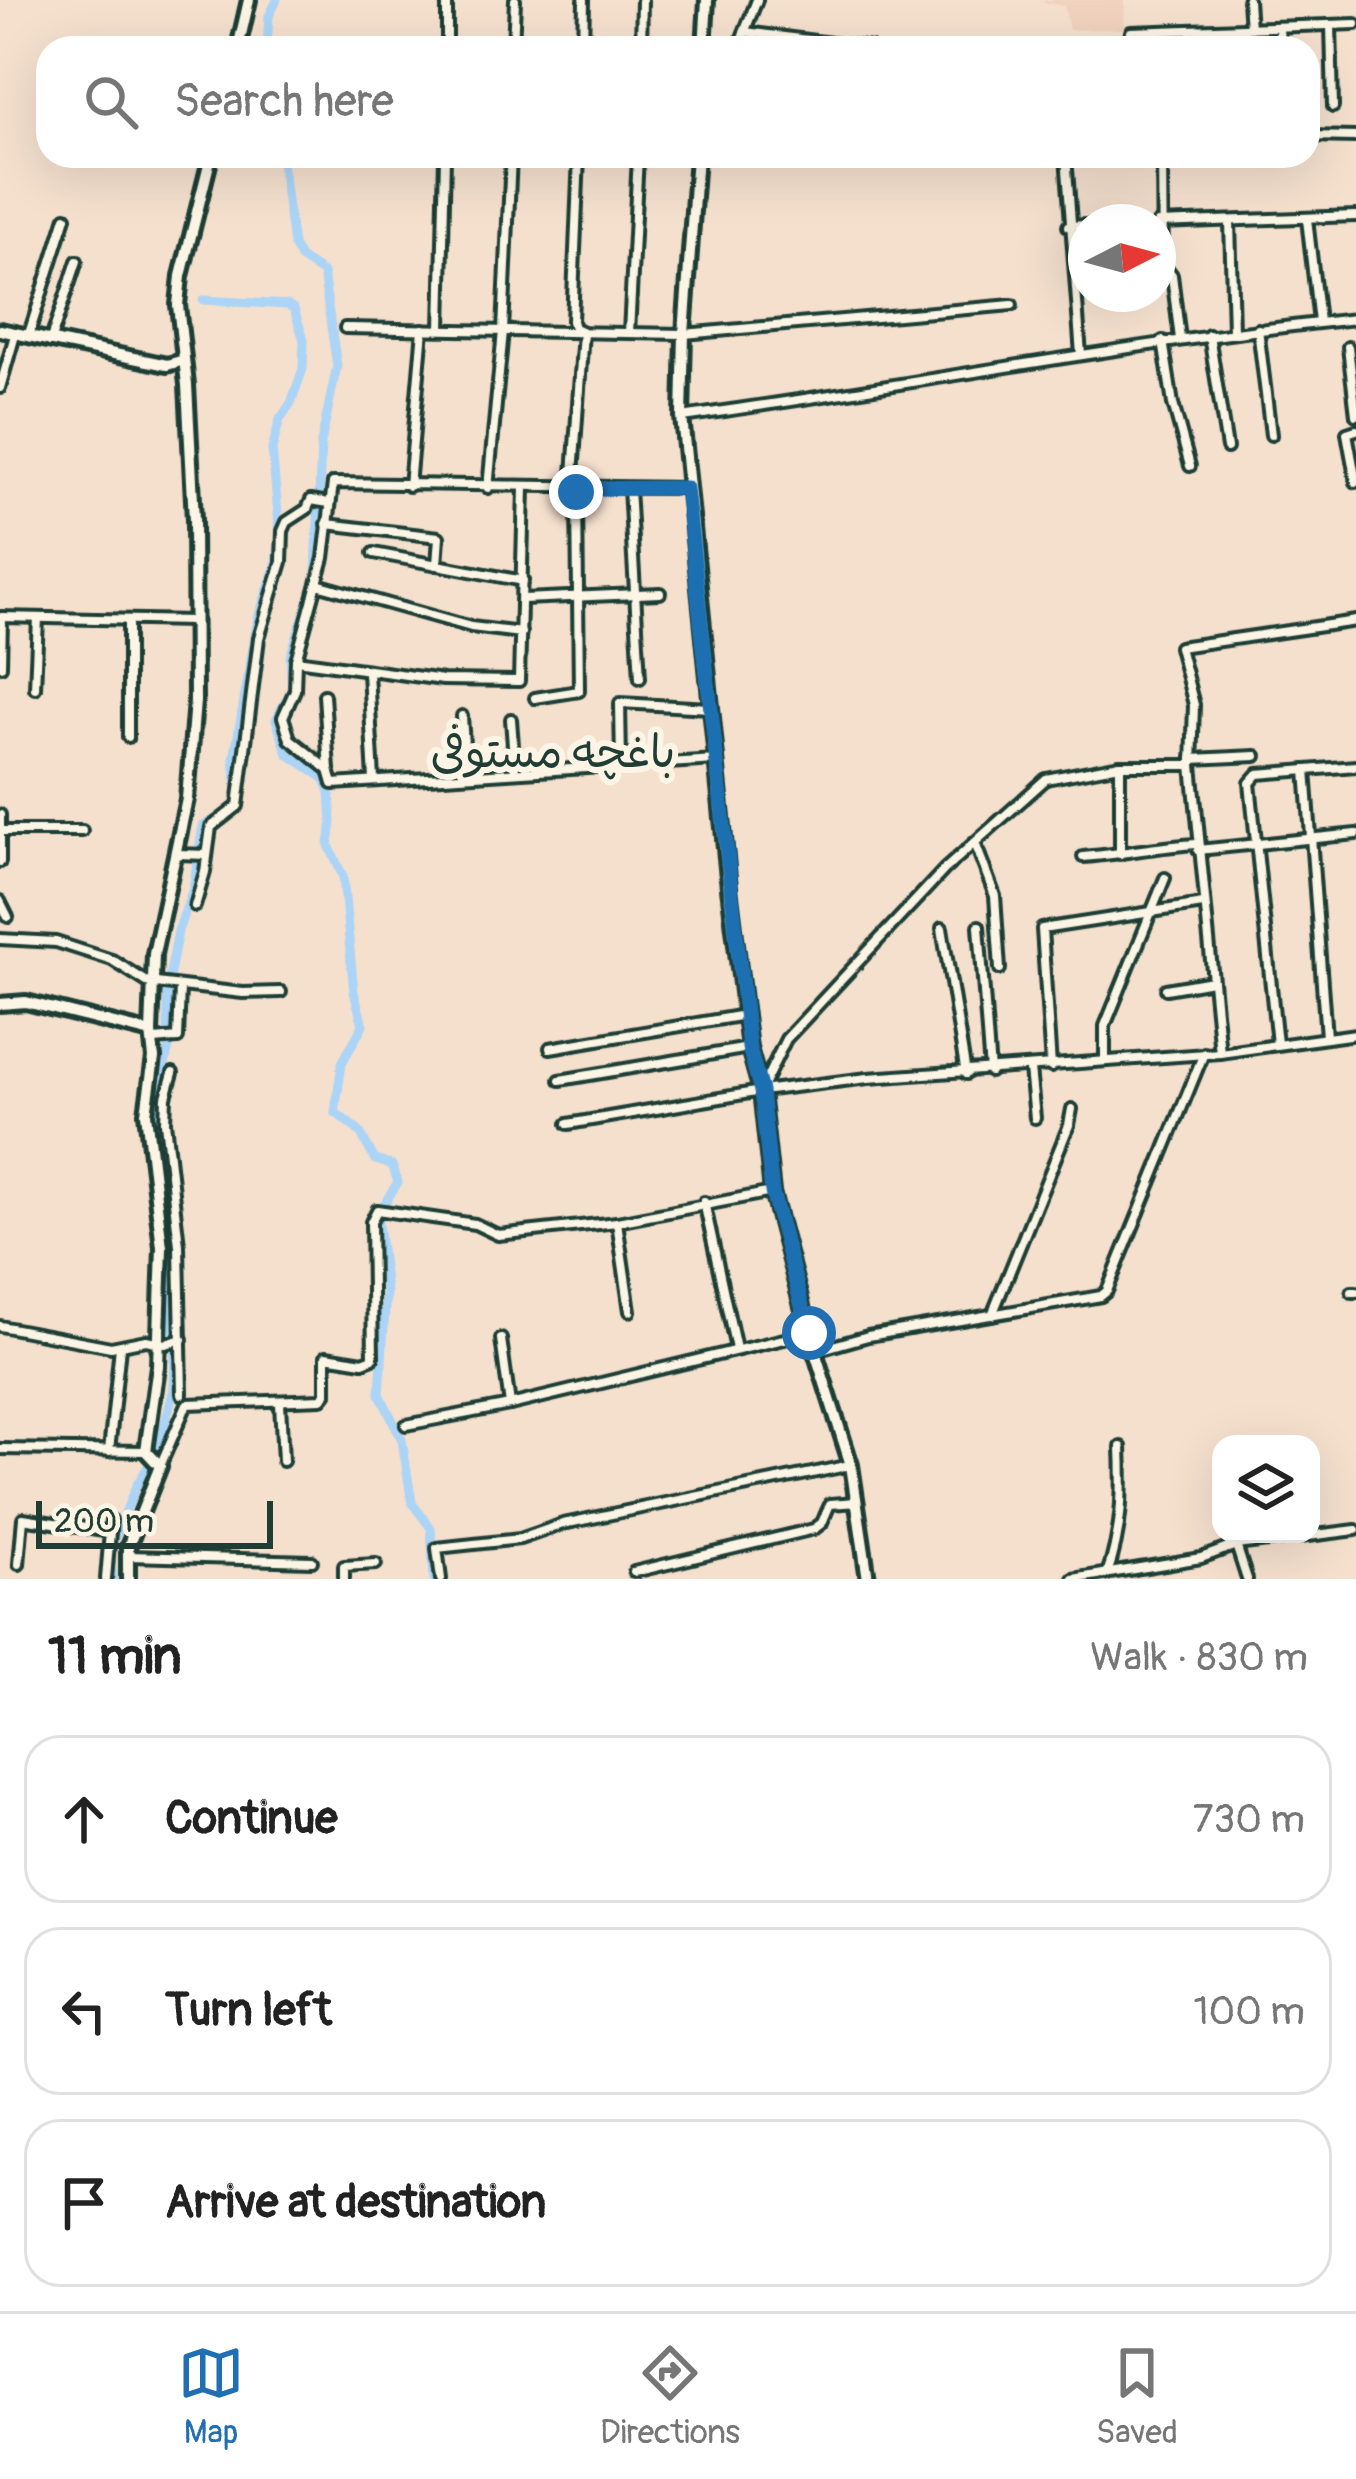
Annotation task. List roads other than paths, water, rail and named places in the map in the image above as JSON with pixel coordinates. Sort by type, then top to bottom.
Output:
[{"type":"street","points":[[241,36],[249,0]]},
{"type":"street","points":[[447,0],[447,36]]},
{"type":"street","points":[[513,36],[514,0]]},
{"type":"street","points":[[583,36],[584,0]]},
{"type":"street","points":[[641,36],[642,0]]},
{"type":"street","points":[[705,36],[707,0]]},
{"type":"street","points":[[743,36],[758,0]]},
{"type":"street","points":[[1249,0],[1250,28]]},
{"type":"street","points":[[1130,36],[1130,32],[1356,24]]},
{"type":"street","points":[[1330,25],[1333,106]]},
{"type":"street","points":[[1279,27],[1279,36]]},
{"type":"street","points":[[745,32],[776,36]]},
{"type":"street","points":[[1320,136],[1356,137]]},
{"type":"street","points":[[128,1579],[126,1556],[153,1459],[170,1246],[146,1114],[159,983],[158,925],[183,854],[195,700],[194,520],[178,304],[208,168]]},
{"type":"street","points":[[441,329],[445,168]]},
{"type":"street","points":[[488,488],[503,331],[510,168]]},
{"type":"street","points":[[578,168],[572,321],[583,332]]},
{"type":"street","points":[[629,333],[637,168]]},
{"type":"street","points":[[697,168],[684,334],[686,488],[745,1015],[761,1091],[772,1192],[851,1466],[868,1579]]},
{"type":"street","points":[[1066,168],[1068,226]]},
{"type":"street","points":[[1161,204],[1162,168]]},
{"type":"street","points":[[1176,223],[1356,216]]},
{"type":"street","points":[[0,388],[66,217]]},
{"type":"street","points":[[1307,219],[1319,322]]},
{"type":"street","points":[[1230,222],[1233,332]]},
{"type":"street","points":[[50,342],[77,261]]},
{"type":"street","points":[[345,328],[684,334],[1012,305]]},
{"type":"street","points":[[1176,306],[1180,339]]},
{"type":"street","points":[[1077,312],[1081,355]]},
{"type":"street","points":[[682,417],[872,391],[1210,334],[1356,319]]},
{"type":"street","points":[[409,486],[423,329]]},
{"type":"street","points":[[1258,329],[1271,435]]},
{"type":"street","points":[[0,330],[167,365],[184,360]]},
{"type":"street","points":[[535,698],[579,693],[578,496],[572,489],[583,332]]},
{"type":"street","points":[[1210,334],[1227,448]]},
{"type":"street","points":[[1163,341],[1190,466]]},
{"type":"street","points":[[1348,347],[1356,415]]},
{"type":"street","points":[[1356,430],[1347,433],[1356,482]]},
{"type":"street","points":[[328,770],[299,748],[284,730],[283,717],[297,678],[296,660],[317,584],[333,483],[686,488]]},
{"type":"street","points":[[296,660],[442,680],[519,681],[524,488]]},
{"type":"street","points":[[629,488],[640,678]]},
{"type":"street","points":[[195,906],[212,827],[238,806],[241,795],[259,638],[282,562],[286,522],[311,500],[329,503]]},
{"type":"street","points":[[327,524],[439,538],[437,565]]},
{"type":"street","points":[[374,553],[523,580]]},
{"type":"street","points":[[317,584],[471,627],[521,633]]},
{"type":"street","points":[[523,599],[660,592]]},
{"type":"street","points":[[1,666],[1,617],[193,621]]},
{"type":"street","points":[[35,688],[38,618]]},
{"type":"street","points":[[128,620],[128,737]]},
{"type":"street","points":[[1220,1053],[1198,847],[1192,762],[1194,705],[1179,647],[1356,621]]},
{"type":"street","points":[[368,672],[374,780]]},
{"type":"street","points":[[324,695],[330,783],[716,760]]},
{"type":"street","points":[[621,765],[620,704],[710,708]]},
{"type":"street","points":[[462,716],[466,774]]},
{"type":"street","points":[[511,719],[515,772]]},
{"type":"street","points":[[761,1091],[786,1039],[945,869],[1054,775],[1120,765],[1256,756]]},
{"type":"street","points":[[1120,765],[1120,854]]},
{"type":"street","points":[[1277,1045],[1252,777],[1356,766]]},
{"type":"street","points":[[1306,770],[1326,1037]]},
{"type":"street","points":[[0,814],[0,862]]},
{"type":"street","points":[[2,831],[82,831]]},
{"type":"street","points":[[1083,857],[1142,847],[1255,845],[1356,834]]},
{"type":"street","points":[[975,842],[995,896],[1000,969]]},
{"type":"street","points":[[183,854],[207,855]]},
{"type":"street","points":[[1105,1061],[1105,1026],[1165,878]]},
{"type":"street","points":[[0,901],[8,917]]},
{"type":"street","points":[[1052,1066],[1042,929],[1203,904]]},
{"type":"street","points":[[979,926],[990,1072]]},
{"type":"street","points":[[942,928],[966,1074]]},
{"type":"street","points":[[0,939],[56,942],[112,960],[140,980],[281,992]]},
{"type":"street","points":[[1166,989],[1212,981]]},
{"type":"street","points":[[0,1004],[26,1002],[155,1037],[178,1038],[178,985]]},
{"type":"street","points":[[550,1048],[745,1015]]},
{"type":"street","points":[[568,1124],[868,1078],[1220,1053],[1356,1034]]},
{"type":"street","points":[[560,1080],[749,1048]]},
{"type":"street","points":[[815,1351],[868,1336],[1094,1298],[1107,1291],[1204,1053]]},
{"type":"street","points":[[1030,1069],[1035,1118]]},
{"type":"street","points":[[173,1073],[165,1123],[182,1394]]},
{"type":"street","points":[[992,1316],[1070,1125],[1072,1109]]},
{"type":"street","points":[[153,1459],[187,1404],[280,1403],[325,1397],[326,1356],[363,1362],[373,1358],[370,1222],[377,1210],[475,1224],[498,1235],[616,1222],[772,1192]]},
{"type":"street","points":[[704,1202],[736,1348]]},
{"type":"street","points":[[616,1222],[630,1311]]},
{"type":"street","points":[[0,1327],[120,1347],[180,1339]]},
{"type":"street","points":[[406,1425],[510,1405],[809,1333]]},
{"type":"street","points":[[501,1340],[510,1405]]},
{"type":"street","points":[[109,1450],[120,1347]]},
{"type":"street","points":[[280,1403],[283,1461]]},
{"type":"street","points":[[1107,1574],[1117,1546],[1121,1511],[1121,1447]]},
{"type":"street","points":[[0,1449],[109,1450],[153,1459]]},
{"type":"street","points":[[441,1579],[437,1548],[520,1539],[563,1524],[851,1466]]},
{"type":"street","points":[[634,1572],[814,1529],[830,1504],[856,1502]]},
{"type":"street","points":[[19,1564],[23,1518],[110,1532]]},
{"type":"street","points":[[106,1579],[111,1520]]},
{"type":"street","points":[[1073,1579],[1201,1558],[1236,1545],[1356,1530]]},
{"type":"street","points":[[1236,1545],[1247,1579]]},
{"type":"street","points":[[126,1556],[313,1561]]},
{"type":"street","points":[[344,1579],[344,1566],[376,1564]]},
{"type":"waterway","points":[[268,36],[269,16],[277,0]]},
{"type":"waterway","points":[[283,168],[293,245],[300,258],[323,273],[337,366],[321,443],[316,574]]},
{"type":"waterway","points":[[203,300],[288,305],[294,309],[304,340],[303,369],[272,449],[280,536],[277,562],[258,618],[234,759],[238,796]]},
{"type":"waterway","points":[[310,596],[290,657],[292,688],[276,720],[288,754],[325,779],[330,792],[329,845],[343,877],[354,992],[363,1025],[342,1063],[335,1112],[360,1132],[375,1160],[392,1165],[398,1182],[379,1212],[386,1292],[380,1394],[402,1440],[412,1503],[431,1528],[434,1579]]},
{"type":"waterway","points":[[113,1579],[110,1549],[136,1486],[158,1450],[174,1389],[175,1348],[168,1298],[172,1239],[157,1098],[169,1047],[167,989],[178,931],[193,889],[203,826],[224,814]]},
{"type":"district","name":"باغچه مستوفی","points":[[553,751]]}]
